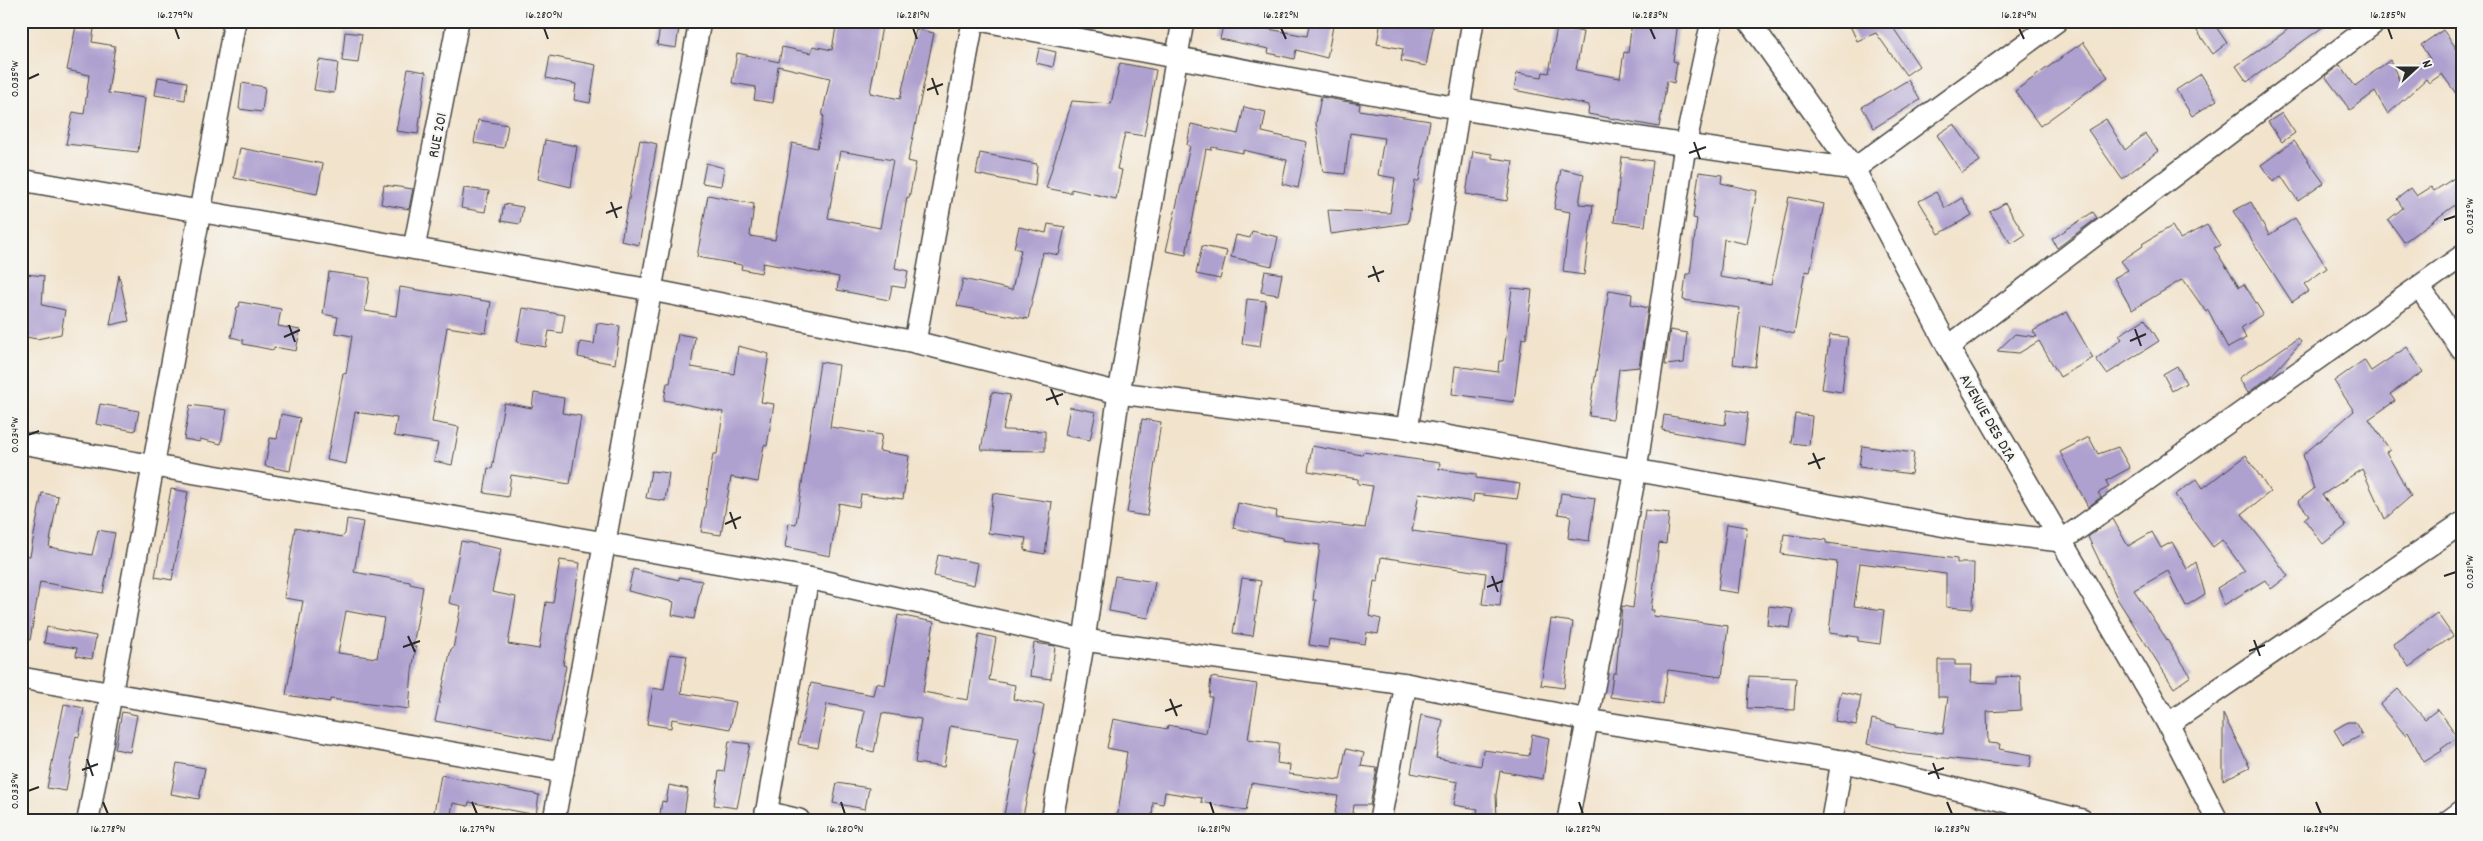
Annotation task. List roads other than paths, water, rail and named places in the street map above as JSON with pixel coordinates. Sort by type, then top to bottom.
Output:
[{"type":"street","points":[[88,820],[235,21]]},
{"type":"street","name":"RUE 201","points":[[414,248],[458,21]]},
{"type":"street","points":[[554,820],[700,21]]},
{"type":"street","points":[[916,342],[973,21]]},
{"type":"street","points":[[985,21],[1177,58],[1459,108],[1685,146],[1854,169],[2057,21]]},
{"type":"street","points":[[1052,820],[1084,640],[1120,393],[1183,21]]},
{"type":"street","points":[[1407,429],[1473,21]]},
{"type":"street","points":[[1568,820],[1636,470],[1685,146],[1712,21]]},
{"type":"street","name":"AVENUE DES DIA","points":[[1749,21],[1854,169],[1948,347],[2168,724],[2217,820]]},
{"type":"street","points":[[1948,347],[2377,21]]},
{"type":"street","points":[[21,180],[651,290],[916,342],[1120,393],[1407,429],[1968,530],[2061,541],[2420,288],[2462,256]]},
{"type":"street","points":[[2420,288],[2462,350]]},
{"type":"street","points":[[21,443],[808,578],[1084,640],[1406,684],[1588,720],[1842,761],[2082,820]]},
{"type":"street","points":[[2168,724],[2462,524]]},
{"type":"street","points":[[799,820],[766,816],[808,578]]},
{"type":"street","points":[[21,678],[562,772]]},
{"type":"street","points":[[1380,820],[1406,684]]},
{"type":"street","points":[[1832,820],[1842,761]]},
{"type":"street","points":[[2450,820],[2462,811]]}]
